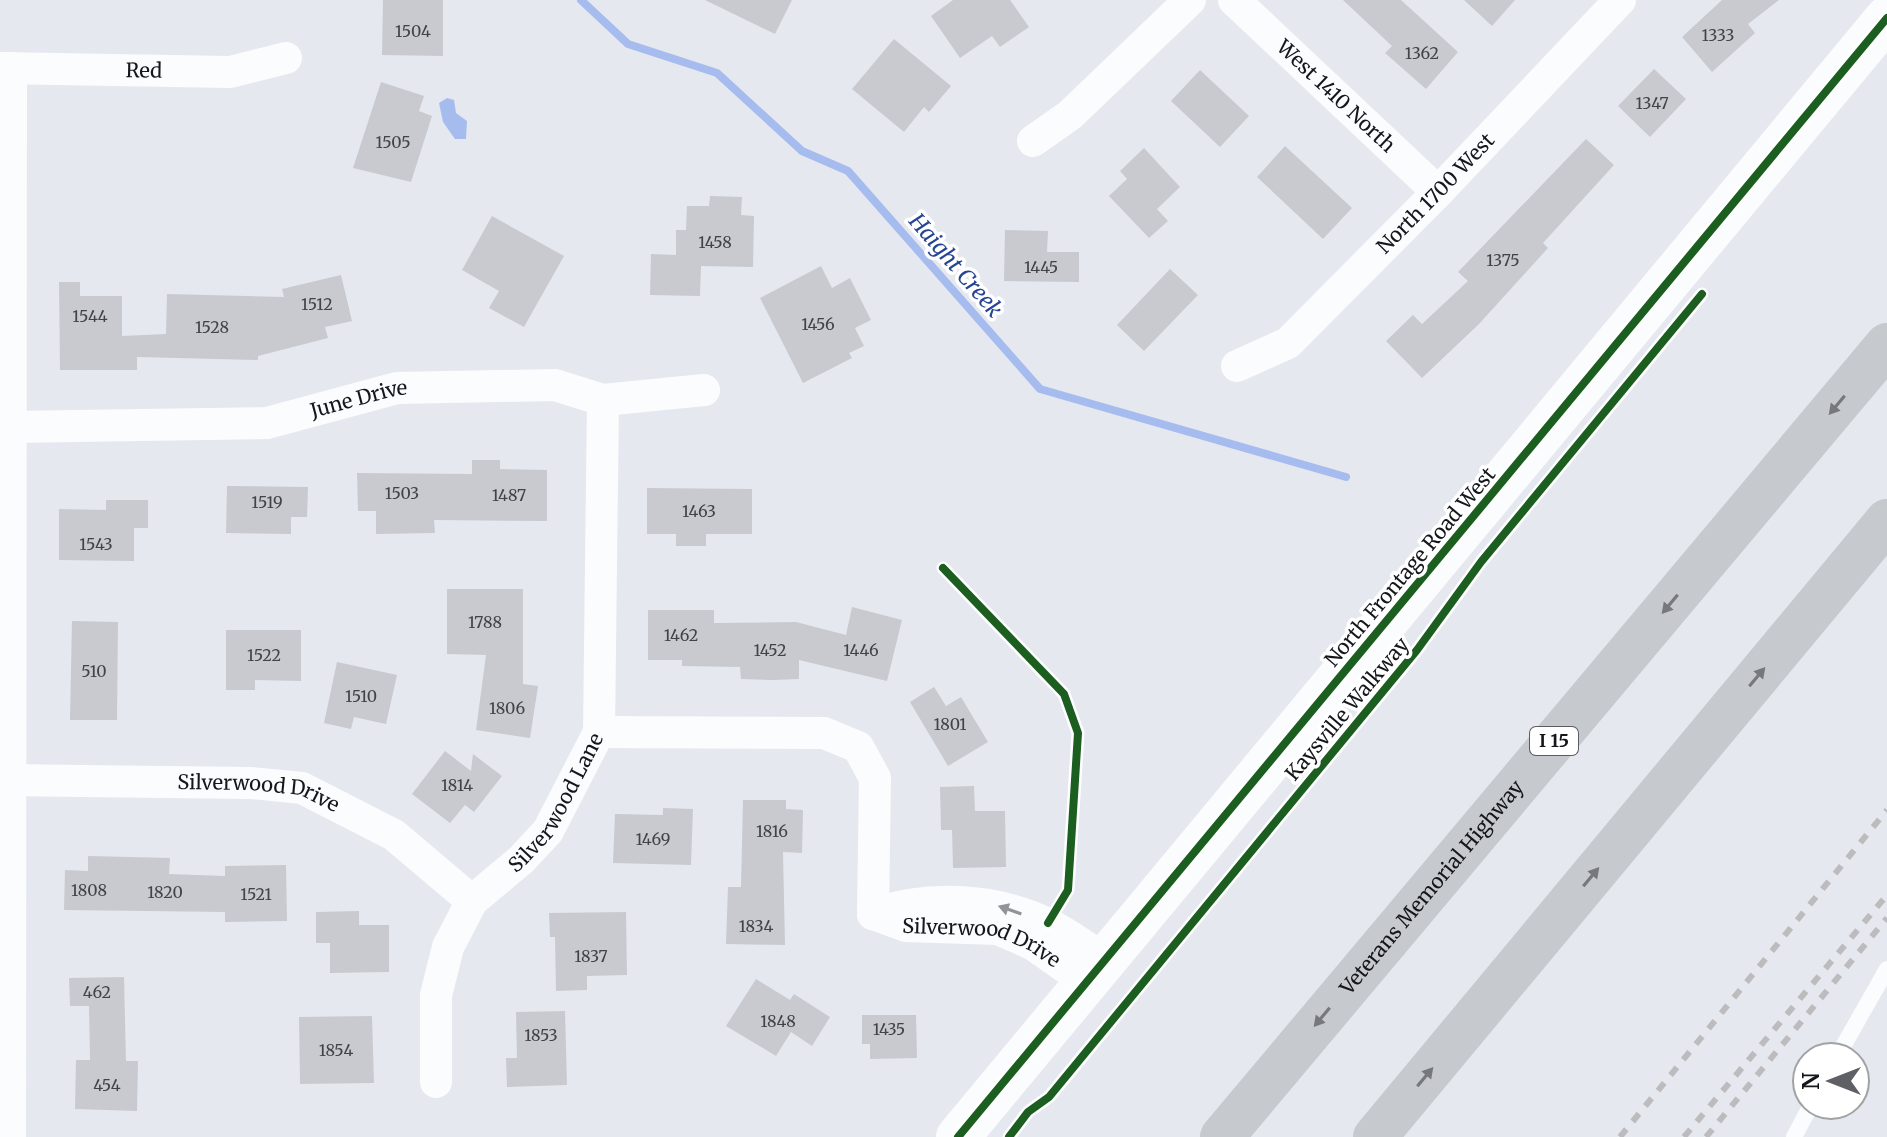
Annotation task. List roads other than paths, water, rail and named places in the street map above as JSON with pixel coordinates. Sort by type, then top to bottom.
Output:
[{"type":"highway","name":"Veterans Memorial Highway","points":[[1222,1137],[1887,345]]},
{"type":"highway","points":[[1375,1137],[1887,521]]},
{"type":"street","points":[[1033,141],[1070,115],[1190,0]]},
{"type":"street","name":"West 1410 North","points":[[1234,0],[1438,192]]},
{"type":"street","name":"North 1700 West","points":[[1237,366],[1288,343],[1438,192],[1620,0]]},
{"type":"street","name":"North Frontage Road West","points":[[958,1137],[1887,18]]},
{"type":"street","name":"Red","points":[[6,68],[230,72],[286,58]]},
{"type":"street","points":[[6,68],[12,427],[6,780],[10,1137]]},
{"type":"street","name":"June Drive","points":[[12,427],[267,423],[397,388],[555,385],[603,400],[704,390]]},
{"type":"street","name":"Silverwood Lane","points":[[436,1082],[436,995],[448,947],[472,901],[521,860],[548,831],[599,732],[603,400]]},
{"type":"street","name":"Silverwood Drive","points":[[599,732],[824,733],[858,747],[875,778],[873,914],[906,926],[998,929],[1094,970]]},
{"type":"street","name":"Silverwood Drive","points":[[6,780],[251,783],[302,788],[394,835],[472,901]]},
{"type":"lane","points":[[1846,1041],[1887,969]]},
{"type":"water","points":[[447,98],[454,100],[456,113],[467,121],[466,139],[455,139],[443,122],[439,103]]},
{"type":"waterway","name":"Haight Creek","points":[[581,0],[628,44],[717,73],[802,151],[848,171],[1040,389],[1346,477]]},
{"type":"railway","points":[[1620,1137],[1887,810]]},
{"type":"railway","points":[[1684,1137],[1887,895]]},
{"type":"railway","points":[[1706,1137],[1887,918]]}]
